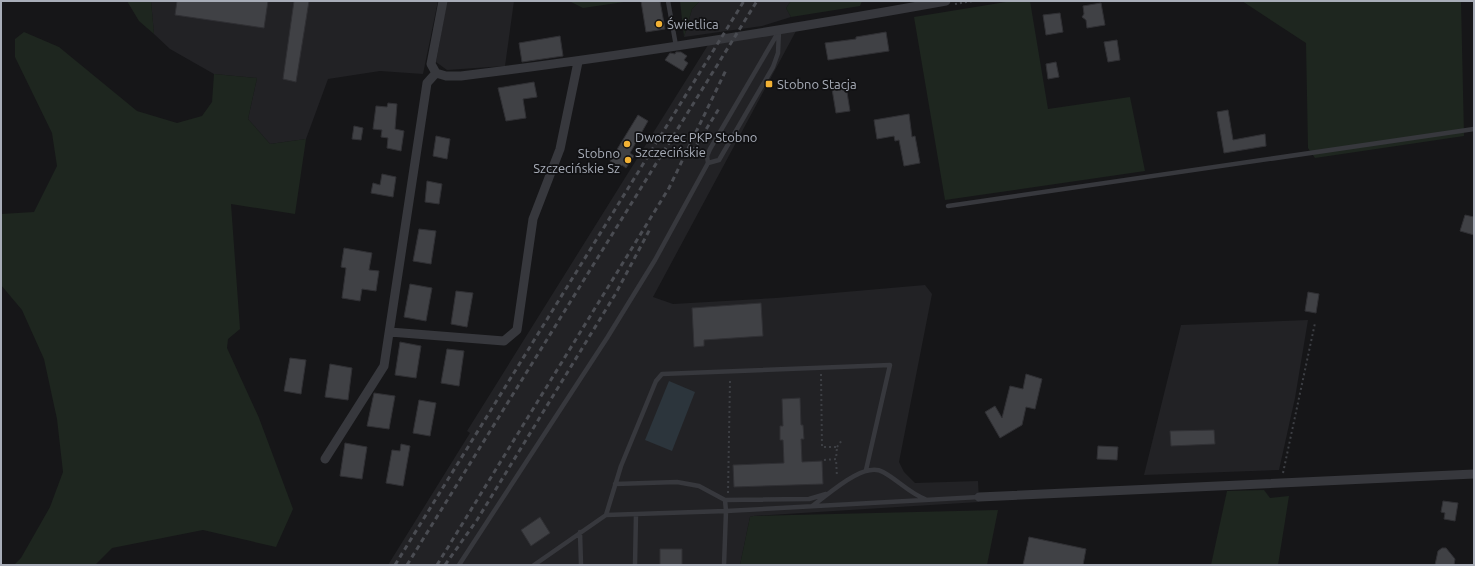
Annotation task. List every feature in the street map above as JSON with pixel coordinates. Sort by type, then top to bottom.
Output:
[{"type":"street","points":[[443,1],[431,64],[436,73],[446,76],[461,76],[578,62],[779,31],[946,1]]},
{"type":"street","points":[[390,332],[504,341],[517,330],[533,219],[560,149],[578,62]]},
{"type":"street","points":[[325,459],[384,366],[427,83],[436,73]]},
{"type":"street","points":[[979,497],[1474,474]]},
{"type":"lane","points":[[668,1],[676,46]]},
{"type":"lane","points":[[459,565],[607,338],[655,260],[708,163],[707,156],[710,149],[779,31]]},
{"type":"lane","points":[[708,163],[719,160],[773,67],[778,53],[779,31]]},
{"type":"lane","points":[[948,206],[1474,129]]},
{"type":"lane","points":[[606,515],[615,484],[656,381],[662,374],[730,370],[890,365],[866,470]]},
{"type":"lane","points":[[812,506],[854,476],[866,470],[883,472],[915,495],[930,500]]},
{"type":"lane","points":[[615,484],[677,482],[699,486],[725,500],[809,499],[835,490]]},
{"type":"lane","points":[[534,565],[606,515],[726,511],[979,497]]},
{"type":"lane","points":[[724,565],[725,500]]},
{"type":"lane","points":[[635,565],[636,514]]},
{"type":"lane","points":[[580,532],[581,565]]},
{"type":"path","points":[[1283,482],[1285,462],[1316,324]]},
{"type":"path","points":[[821,367],[822,447],[837,447]]},
{"type":"path","points":[[725,500],[730,491],[730,370]]},
{"type":"path","points":[[837,478],[837,447],[842,440]]},
{"type":"path","points":[[824,460],[836,460]]},
{"type":"shaded area","points":[[127,1],[151,1],[154,34],[139,21]]},
{"type":"shaded area","points":[[151,1],[438,1],[423,74],[380,71],[328,79],[306,139],[270,144],[248,119],[257,78],[214,74],[170,49],[154,34]]},
{"type":"shaded area","points":[[447,1],[514,1],[505,66],[447,70],[436,62]]},
{"type":"shaded area","points":[[569,1],[631,1],[583,8]]},
{"type":"shaded area","points":[[680,1],[700,1],[692,9],[684,37]]},
{"type":"shaded area","points":[[700,1],[791,1],[786,8],[791,17],[762,26],[684,37],[692,9]]},
{"type":"shaded area","points":[[791,1],[862,1],[860,6],[791,17],[786,8]]},
{"type":"shaded area","points":[[1012,1],[1030,1],[1048,109],[1130,97],[1145,171],[945,200],[914,17]]},
{"type":"shaded area","points":[[1242,1],[1461,1],[1464,136],[1315,158],[1308,148],[1306,43]]},
{"type":"shaded area","points":[[796,31],[653,297],[673,304],[776,298],[925,285],[932,294],[899,462],[904,472],[915,483],[978,481],[979,502],[753,516],[750,517],[740,565],[388,565],[470,433],[467,431],[708,45]]},
{"type":"shaded area","points":[[24,32],[59,47],[137,111],[177,123],[202,116],[212,102],[214,74],[257,78],[248,119],[270,144],[306,139],[295,214],[231,204],[240,329],[228,339],[227,348],[259,418],[293,509],[276,547],[203,530],[112,548],[95,565],[14,565],[21,558],[50,507],[63,472],[57,419],[44,359],[22,310],[1,285],[1,214],[34,212],[57,166],[52,133],[15,57],[15,39]]},
{"type":"shaded area","points":[[1308,320],[1295,398],[1279,470],[1144,475],[1181,325]]},
{"type":"shaded area","points":[[669,381],[695,392],[672,451],[645,440]]},
{"type":"shaded area","points":[[1264,490],[1270,498],[1289,496],[1278,565],[1211,565],[1227,491]]},
{"type":"shaded area","points":[[998,510],[987,565],[740,565],[750,517],[753,516]]},
{"type":"building","points":[[177,1],[268,1],[264,28],[175,15]]},
{"type":"building","points":[[294,1],[309,1],[296,82],[283,79]]},
{"type":"building","points":[[641,1],[660,1],[665,29],[646,32]]},
{"type":"building","points":[[1101,3],[1105,25],[1087,28],[1086,20],[1082,17],[1084,14],[1083,6]]},
{"type":"building","points":[[1060,13],[1063,32],[1046,35],[1043,15]]},
{"type":"building","points":[[886,32],[889,51],[828,60],[825,43],[856,39],[856,37]]},
{"type":"building","points":[[560,36],[563,56],[522,62],[519,43]]},
{"type":"building","points":[[1117,40],[1120,60],[1108,62],[1104,42]]},
{"type":"building","points":[[676,52],[681,52],[687,56],[684,60],[688,63],[683,71],[665,60],[670,53],[675,54]]},
{"type":"building","points":[[1056,62],[1059,77],[1048,79],[1046,64]]},
{"type":"building","points":[[534,82],[537,97],[523,99],[526,118],[506,121],[498,88]]},
{"type":"building","points":[[846,86],[850,111],[836,113],[832,89]]},
{"type":"building","points":[[388,103],[397,104],[395,129],[404,131],[401,151],[387,148],[388,138],[381,137],[382,130],[373,129],[376,106],[387,107]]},
{"type":"building","points":[[1228,110],[1233,140],[1265,134],[1266,146],[1224,153],[1217,112]]},
{"type":"building","points":[[909,114],[912,137],[915,136],[920,163],[904,166],[899,140],[895,141],[894,136],[877,139],[874,120]]},
{"type":"building","name":"Dworzec PKP Stobno Szczecińskie","points":[[638,115],[648,121],[630,153],[634,156],[626,168],[622,165],[620,167],[610,161]]},
{"type":"building","points":[[354,126],[363,128],[361,140],[352,139]]},
{"type":"building","points":[[436,136],[450,139],[447,159],[433,156]]},
{"type":"building","points":[[382,174],[396,177],[393,197],[371,193],[373,183],[380,185]]},
{"type":"building","points":[[427,181],[442,184],[439,204],[425,202]]},
{"type":"building","points":[[1465,215],[1474,217],[1474,235],[1460,231]]},
{"type":"building","points":[[419,229],[436,231],[431,264],[413,261]]},
{"type":"building","points":[[344,248],[372,253],[369,270],[379,271],[376,291],[362,289],[360,301],[342,298],[346,268],[341,267]]},
{"type":"building","points":[[410,284],[432,288],[426,321],[404,317]]},
{"type":"building","points":[[456,291],[473,293],[467,327],[451,324]]},
{"type":"building","points":[[1308,292],[1319,294],[1316,313],[1305,311]]},
{"type":"building","points":[[761,303],[763,336],[704,340],[704,346],[694,347],[692,308]]},
{"type":"building","points":[[400,342],[421,346],[416,378],[395,375]]},
{"type":"building","points":[[447,349],[464,351],[459,386],[441,383]]},
{"type":"building","points":[[290,358],[306,360],[301,394],[284,391]]},
{"type":"building","points":[[330,364],[352,368],[348,400],[325,397]]},
{"type":"building","points":[[1026,374],[1042,379],[1035,409],[1026,407],[1022,425],[1000,438],[985,412],[995,406],[1002,418],[1010,386],[1023,389]]},
{"type":"building","points":[[374,393],[395,396],[389,429],[367,426]]},
{"type":"building","points":[[800,398],[801,425],[803,425],[804,439],[801,439],[802,462],[822,461],[823,484],[734,487],[733,465],[784,463],[783,440],[780,440],[780,426],[783,426],[782,399]]},
{"type":"building","points":[[419,400],[436,403],[430,436],[413,433]]},
{"type":"building","points":[[1214,430],[1215,444],[1171,446],[1170,431]]},
{"type":"building","points":[[345,443],[367,447],[362,479],[340,476]]},
{"type":"building","points":[[401,444],[410,446],[403,486],[386,483],[392,450],[400,451]]},
{"type":"building","points":[[1098,446],[1118,447],[1117,460],[1097,459]]},
{"type":"building","points":[[1443,501],[1458,503],[1455,521],[1444,519],[1445,513],[1441,512]]},
{"type":"building","points":[[540,517],[550,533],[531,546],[521,530]]},
{"type":"building","points":[[1029,537],[1086,549],[1083,565],[1023,565]]},
{"type":"building","points":[[1442,548],[1446,548],[1455,559],[1454,565],[1435,565],[1438,551]]},
{"type":"building","points":[[660,549],[682,549],[682,565],[660,565]]},
{"type":"railway","points":[[395,565],[744,1]]},
{"type":"railway","points":[[407,565],[757,1]]},
{"type":"railway","points":[[437,565],[669,188],[726,70]]},
{"type":"railway","points":[[692,152],[720,107]]},
{"type":"railway","points":[[445,565],[477,520],[616,293],[650,229]]},
{"type":"place","name":"Świetlica","points":[[659,24]]},
{"type":"place","name":"Stobno Stacja","points":[[769,84]]},
{"type":"place","name":"Dworzec PKP Stobno Szczecińskie","points":[[627,144]]},
{"type":"place","name":"Stobno Szczecińskie Sz","points":[[628,160]]}]
